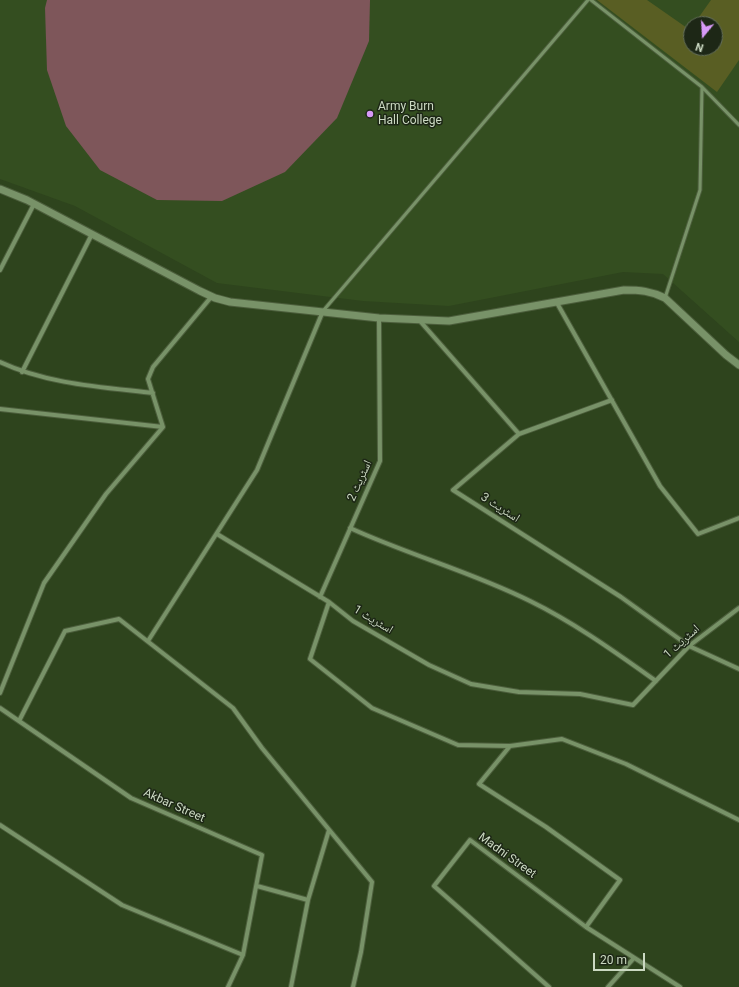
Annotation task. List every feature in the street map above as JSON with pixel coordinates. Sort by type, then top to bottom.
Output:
[{"type":"street","points":[[0,189],[34,204],[212,296],[246,305],[323,311],[379,318],[449,321],[624,290],[647,291],[666,298],[726,355],[739,365]]},
{"type":"street","points":[[0,270],[34,204]]},
{"type":"street","points":[[22,372],[92,234]]},
{"type":"street","points":[[164,427],[148,379],[153,367],[212,296]]},
{"type":"street","points":[[557,303],[660,486],[698,534],[739,518]]},
{"type":"street","points":[[148,641],[257,470],[323,311]]},
{"type":"street","name":"اسٹریٹ 2","points":[[320,597],[380,461],[379,318]]},
{"type":"street","points":[[419,319],[519,434],[612,400]]},
{"type":"street","points":[[0,362],[22,372],[88,385],[152,393]]},
{"type":"street","points":[[0,409],[164,427]]},
{"type":"street","points":[[0,693],[44,583],[106,494],[164,427]]},
{"type":"street","name":"اسٹریٹ 3","points":[[519,434],[453,490],[621,597],[689,646],[739,669]]},
{"type":"street","points":[[350,528],[530,600],[571,622],[656,681]]},
{"type":"street","name":"اسٹریٹ 1","points":[[217,534],[329,602],[360,625],[429,664],[471,684],[519,692],[580,694],[633,705],[689,646],[739,608]]},
{"type":"street","points":[[329,602],[310,659],[372,708],[458,745],[510,746],[562,739],[626,764],[739,820]]},
{"type":"street","points":[[19,721],[65,631],[119,619],[233,708],[262,748],[372,882],[361,952],[353,987]]},
{"type":"street","name":"Akbar Street","points":[[0,708],[131,798],[262,855],[243,955],[228,987]]},
{"type":"street","points":[[510,746],[479,784],[546,827],[620,880],[586,927]]},
{"type":"street","points":[[0,825],[122,905],[243,955]]},
{"type":"street","points":[[291,987],[308,900],[329,830]]},
{"type":"street","name":"Madni Street","points":[[548,987],[434,886],[470,840],[586,927],[680,987]]},
{"type":"street","points":[[257,886],[308,900]]},
{"type":"street","points":[[608,987],[634,958]]},
{"type":"lane","points":[[323,311],[588,0]]},
{"type":"lane","points":[[591,0],[702,87],[739,125]]},
{"type":"lane","points":[[666,298],[700,190],[702,87]]},
{"type":"shaded area","name":"Army Burn Hall College","points":[[0,0],[739,0],[739,342],[663,274],[623,272],[449,306],[363,301],[217,283],[75,206],[0,179]]},
{"type":"shaded area","points":[[47,0],[370,0],[369,41],[337,118],[285,172],[222,201],[157,200],[100,170],[66,126],[47,70],[45,8]]},
{"type":"building","points":[[597,0],[647,0],[683,25],[683,56],[723,56],[723,16],[700,16],[711,0],[739,0],[739,60],[717,92]]},
{"type":"place","name":"Army Burn Hall College","points":[[370,114]]}]
